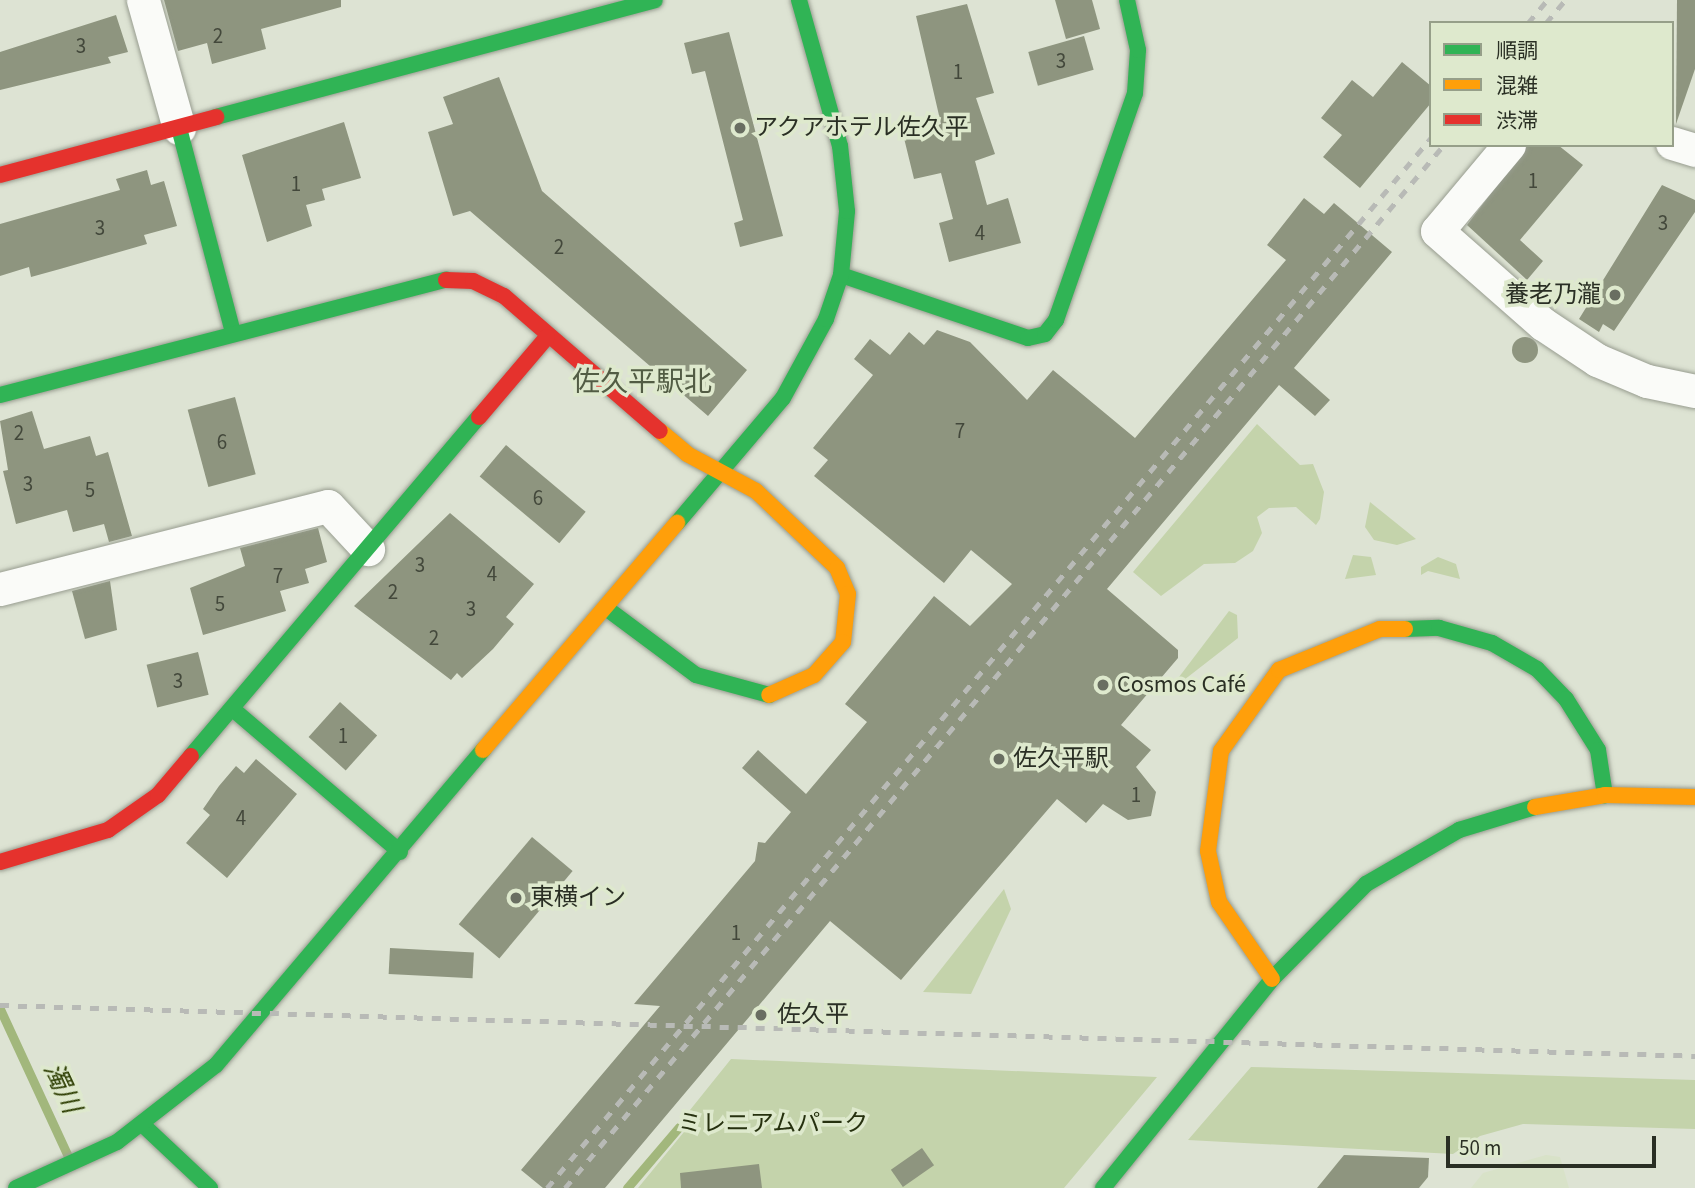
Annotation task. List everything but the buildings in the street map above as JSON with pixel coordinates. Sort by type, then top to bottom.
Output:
[{"type":"street","points":[[144,0],[233,333]]},
{"type":"street","points":[[0,175],[655,0]]},
{"type":"street","points":[[24,1185],[91,1157],[143,1125],[222,1059],[400,852],[788,389],[826,319],[841,275],[847,211],[840,146],[799,0]]},
{"type":"street","points":[[841,275],[1028,338],[1045,334],[1056,320],[1135,93],[1138,50],[1127,0]]},
{"type":"street","points":[[1674,144],[1695,150]]},
{"type":"street","points":[[1507,147],[1437,230],[1543,324],[1597,360],[1647,381],[1695,391]]},
{"type":"street","points":[[0,395],[233,333],[460,278],[504,296],[547,337],[719,474],[756,491],[837,568],[849,610],[843,642],[796,688],[748,694],[696,676],[606,608]]},
{"type":"street","points":[[0,862],[108,830],[158,795],[235,711],[547,337]]},
{"type":"street","points":[[0,589],[328,506],[368,549]]},
{"type":"street","points":[[1272,979],[1220,902],[1208,851],[1209,811],[1221,751],[1242,716],[1279,670],[1301,656],[1380,629],[1439,628],[1492,643],[1537,669],[1566,699],[1598,750],[1605,795]]},
{"type":"street","points":[[235,711],[400,852]]},
{"type":"street","points":[[1103,1188],[1272,979],[1366,884],[1410,856],[1520,809],[1605,795],[1695,797]]},
{"type":"street","points":[[143,1125],[210,1188]]},
{"type":"shaded area","points":[[1546,1155],[1560,1157],[1569,1188],[1471,1188],[1483,1173]]},
{"type":"green space","points":[[1257,424],[1300,465],[1313,464],[1324,492],[1320,519],[1316,525],[1296,507],[1269,508],[1257,517],[1262,533],[1253,551],[1235,563],[1204,564],[1161,596],[1133,572]]},
{"type":"green space","points":[[1370,502],[1416,539],[1397,545],[1374,540],[1365,527]]},
{"type":"green space","points":[[1353,555],[1371,557],[1376,575],[1345,579]]},
{"type":"green space","points":[[1438,557],[1456,564],[1460,579],[1428,571],[1421,575],[1421,567]]},
{"type":"green space","points":[[1229,611],[1237,615],[1238,638],[1184,680],[1179,677]]},
{"type":"green space","points":[[1004,889],[1011,909],[971,994],[923,992]]},
{"type":"green space","name":"ミレニアムパーク","points":[[731,1059],[1157,1077],[1064,1188],[638,1188],[693,1121],[686,1115]]},
{"type":"green space","points":[[1251,1067],[1695,1080],[1695,1129],[1523,1124],[1480,1136],[1453,1154],[1188,1140]]},
{"type":"waterway","name":"濁川","points":[[0,1009],[68,1156]]},
{"type":"waterway","points":[[627,1188],[679,1127]]},
{"type":"railway","points":[[1530,21],[1547,0]]},
{"type":"railway","points":[[1548,21],[1565,0]]},
{"type":"railway","points":[[547,1188],[1429,140]]},
{"type":"railway","points":[[565,1188],[1442,147]]},
{"type":"railway","points":[[0,1005],[1695,1056]]},
{"type":"traffic: fast","points":[[216,117],[655,0]]},
{"type":"traffic: fast","points":[[677,523],[783,398],[826,319],[841,275],[847,211],[840,146],[799,0]]},
{"type":"traffic: fast","points":[[841,275],[1028,338],[1045,334],[1056,320],[1135,93],[1138,50],[1127,0]]},
{"type":"traffic: fast","points":[[179,128],[233,333]]},
{"type":"traffic: fast","points":[[0,395],[446,280]]},
{"type":"traffic: fast","points":[[191,756],[479,417]]},
{"type":"traffic: fast","points":[[606,608],[696,675],[769,695]]},
{"type":"traffic: fast","points":[[1405,629],[1439,628],[1492,643],[1537,669],[1566,699],[1598,750],[1605,795]]},
{"type":"traffic: fast","points":[[235,711],[400,852]]},
{"type":"traffic: fast","points":[[16,1188],[117,1142],[216,1065],[483,750]]},
{"type":"traffic: fast","points":[[1103,1188],[1272,979],[1366,884],[1459,830],[1535,807]]},
{"type":"traffic: fast","points":[[143,1125],[210,1188]]},
{"type":"traffic: slow","points":[[660,431],[687,454],[756,491],[837,568],[848,594],[843,642],[814,675],[769,695]]},
{"type":"traffic: slow","points":[[483,750],[677,523]]},
{"type":"traffic: slow","points":[[1272,979],[1219,902],[1208,851],[1221,751],[1279,670],[1380,629],[1405,629]]},
{"type":"traffic: slow","points":[[1535,807],[1605,795],[1695,797]]},
{"type":"traffic: jam","points":[[0,175],[216,117]]},
{"type":"traffic: jam","points":[[446,280],[473,281],[504,296],[660,431]]},
{"type":"traffic: jam","points":[[479,417],[547,337]]},
{"type":"traffic: jam","points":[[0,862],[108,830],[158,795],[191,756]]},
{"type":"place","name":"アクアホテル佐久平","points":[[740,128]]},
{"type":"place","name":"養老乃瀧","points":[[1615,295]]},
{"type":"place","name":"Cosmos Café","points":[[1103,685]]},
{"type":"place","name":"佐久平駅","points":[[999,759]]},
{"type":"place","name":"東横イン","points":[[516,898]]},
{"type":"place","name":"佐久平","points":[[761,1015]]},
{"type":"district","name":"佐久平駅北","points":[[642,382]]}]
